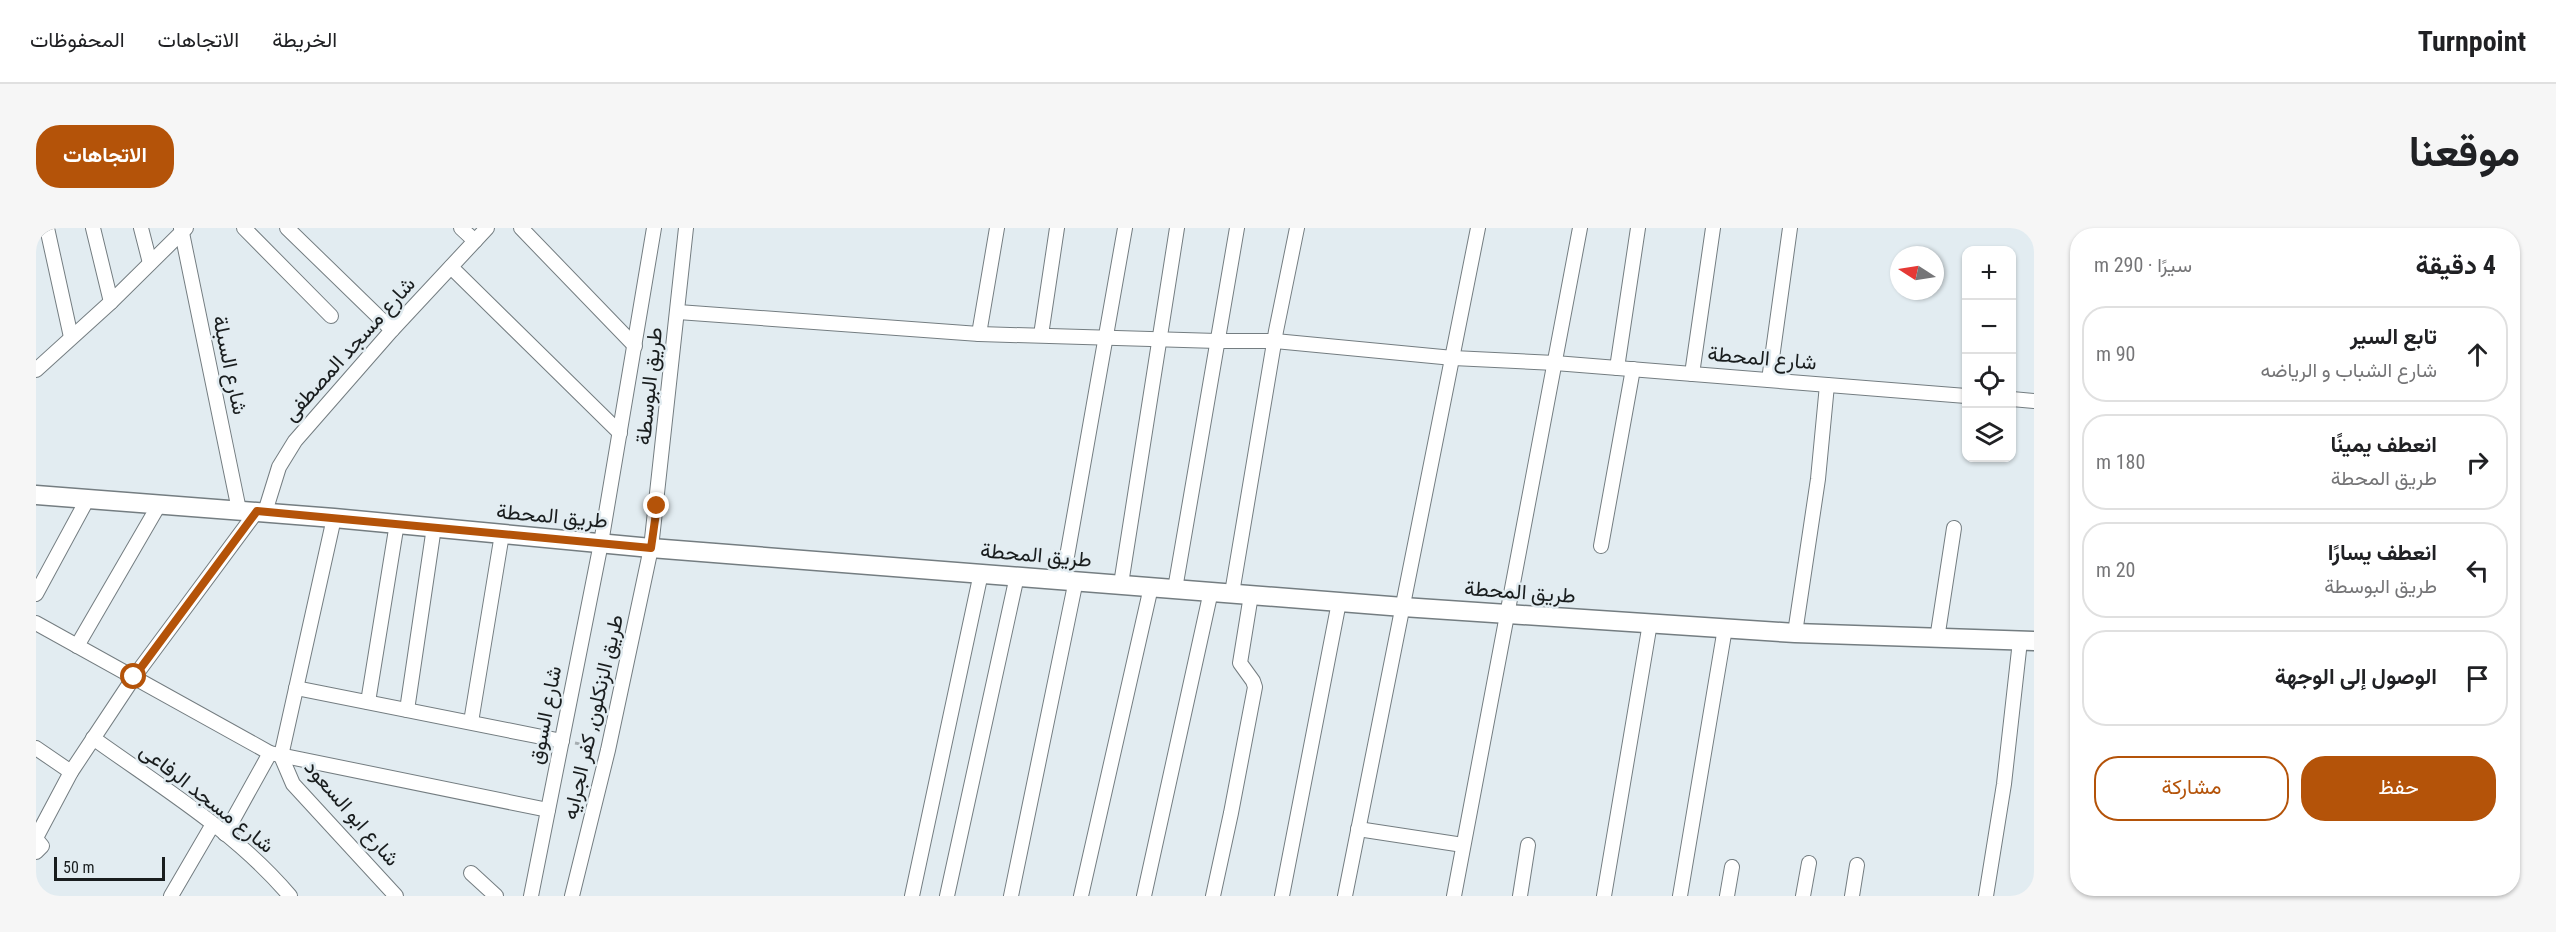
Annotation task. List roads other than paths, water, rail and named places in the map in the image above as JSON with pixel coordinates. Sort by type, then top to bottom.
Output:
[{"type":"street","points":[[47,228],[71,337]]},
{"type":"street","points":[[93,228],[111,302]]},
{"type":"street","points":[[141,228],[150,263]]},
{"type":"street","points":[[243,228],[330,316]]},
{"type":"street","points":[[287,228],[392,330]]},
{"type":"street","points":[[461,228],[475,241]]},
{"type":"street","name":"شارع مسجد المصطفى","points":[[37,836],[71,772],[134,677],[261,512],[279,467],[290,448],[392,330],[487,228]]},
{"type":"street","points":[[521,228],[635,345]]},
{"type":"street","name":"طريق البوسطة","points":[[625,545],[620,433],[654,228]]},
{"type":"street","name":"طريق البوسطة","points":[[625,545],[678,312],[687,228]]},
{"type":"street","points":[[979,334],[997,228]]},
{"type":"street","points":[[1041,335],[1057,228]]},
{"type":"street","points":[[1011,896],[1070,580],[1105,338],[1125,228]]},
{"type":"street","points":[[1121,584],[1177,228]]},
{"type":"street","points":[[1175,589],[1237,228]]},
{"type":"street","points":[[1232,593],[1275,341],[1297,228]]},
{"type":"street","points":[[1345,896],[1478,228]]},
{"type":"street","points":[[1454,896],[1580,228]]},
{"type":"street","points":[[1617,368],[1638,228]]},
{"type":"street","points":[[1692,374],[1713,228]]},
{"type":"street","points":[[1769,380],[1790,228]]},
{"type":"street","points":[[36,370],[111,302],[183,230]]},
{"type":"street","name":"شارع السبلة","points":[[183,230],[238,510]]},
{"type":"street","points":[[451,267],[620,433]]},
{"type":"street","name":"شارع المحطة","points":[[678,312],[979,334],[1275,341],[1453,358],[1555,363],[1962,396]]},
{"type":"street","points":[[1601,546],[1633,369]]},
{"type":"street","points":[[1795,633],[1818,479],[1827,385]]},
{"type":"street","points":[[2016,399],[2034,401]]},
{"type":"street","name":"طريق المحطة","points":[[36,495],[160,503],[625,545],[1402,607],[1795,633],[2027,641]]},
{"type":"street","points":[[36,594],[88,498]]},
{"type":"street","points":[[78,646],[160,503]]},
{"type":"street","points":[[225,834],[275,755],[296,688],[334,518]]},
{"type":"street","points":[[368,702],[397,524]]},
{"type":"street","points":[[407,710],[434,527]]},
{"type":"street","points":[[1937,639],[1954,528]]},
{"type":"street","points":[[471,722],[502,534]]},
{"type":"street","name":"شارع السوق","points":[[531,896],[562,741],[625,545]]},
{"type":"street","name":"طريق الزنكلون, كفر الجرايه","points":[[573,896],[608,750],[625,545]]},
{"type":"street","points":[[912,896],[981,573]]},
{"type":"street","points":[[947,896],[1017,576]]},
{"type":"street","points":[[1081,896],[1151,586]]},
{"type":"street","points":[[1144,896],[1211,591]]},
{"type":"street","points":[[1213,896],[1232,813],[1255,687],[1240,663],[1251,595]]},
{"type":"street","points":[[1282,896],[1339,602]]},
{"type":"street","points":[[36,622],[275,755],[548,810]]},
{"type":"street","points":[[1604,896],[1650,623]]},
{"type":"street","points":[[1680,896],[1725,628]]},
{"type":"street","points":[[1986,896],[2027,641]]},
{"type":"street","points":[[296,688],[562,741]]},
{"type":"street","name":"شارع مسجد الرفاعى","points":[[93,738],[213,824],[252,855],[290,896]]},
{"type":"street","points":[[36,748],[71,772]]},
{"type":"street","name":"شارع ابو السعود","points":[[275,755],[293,784],[396,896]]},
{"type":"street","points":[[171,896],[213,824]]},
{"type":"street","points":[[1358,829],[1462,844]]},
{"type":"street","points":[[36,852],[42,846],[37,836]]},
{"type":"street","points":[[1520,896],[1528,845]]},
{"type":"street","points":[[1803,896],[1809,863]]},
{"type":"street","points":[[1852,896],[1857,865]]},
{"type":"street","points":[[1727,896],[1732,867]]},
{"type":"street","points":[[471,873],[496,896]]}]
